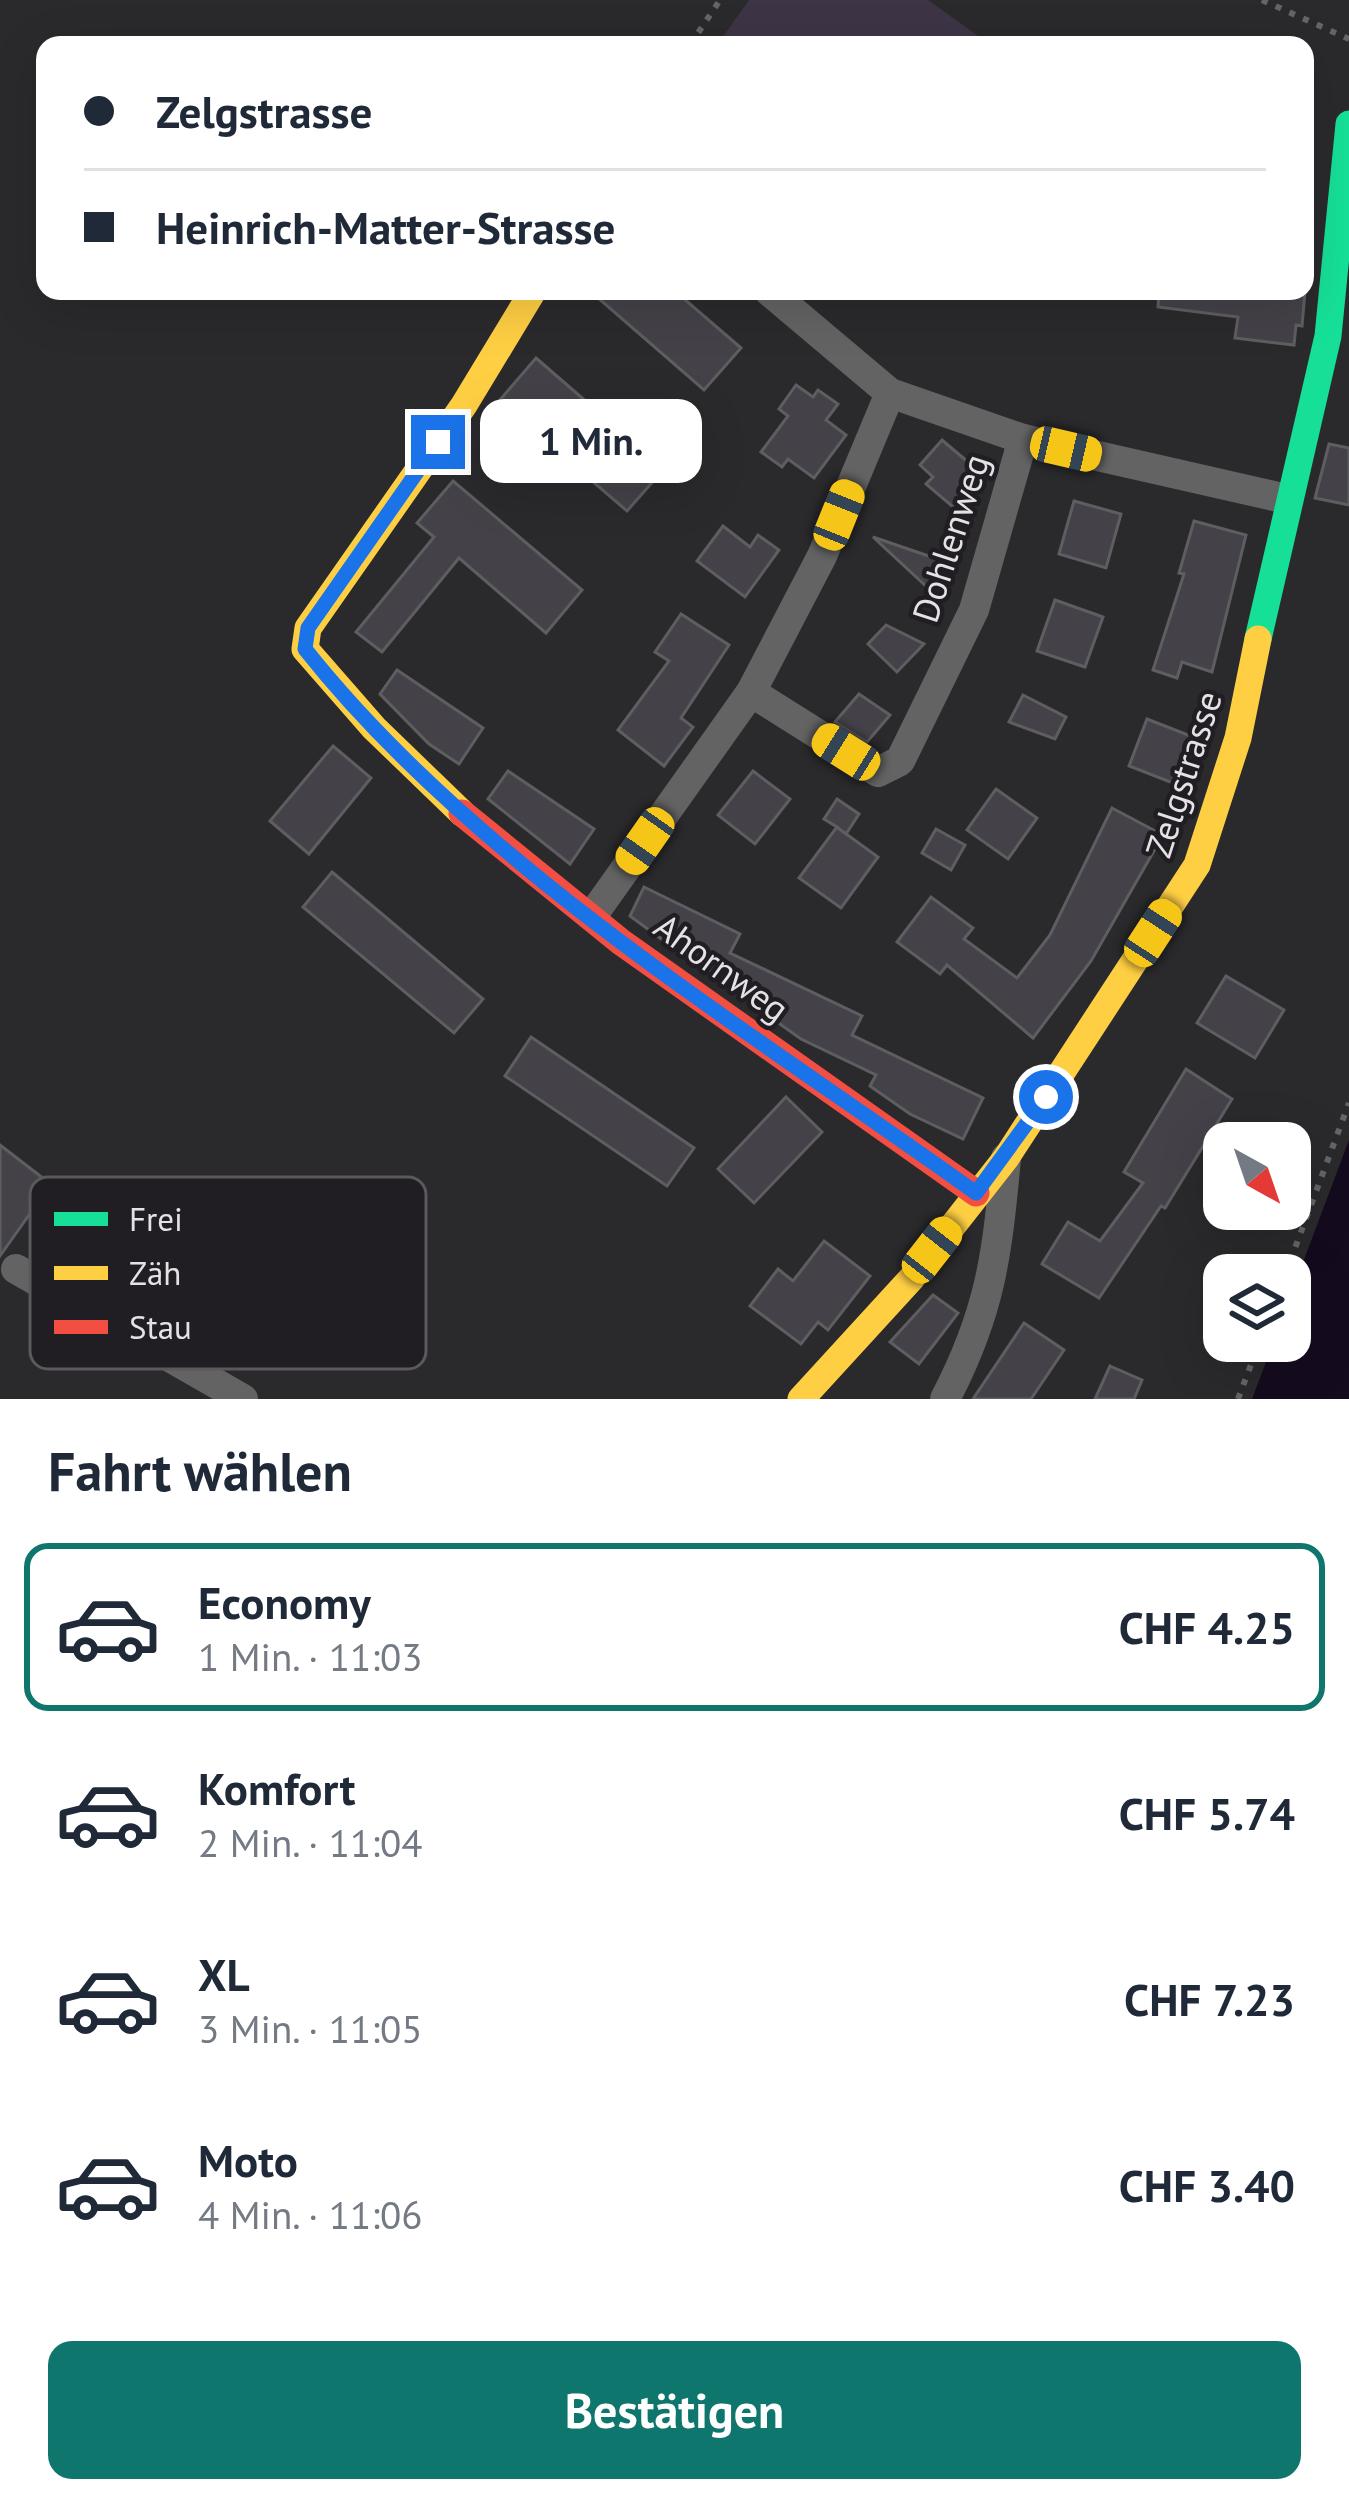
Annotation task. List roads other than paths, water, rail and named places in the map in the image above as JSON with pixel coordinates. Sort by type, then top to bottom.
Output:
[{"type":"street","name":"Zelgstrasse","points":[[801,1399],[911,1279],[1006,1158],[1197,865],[1238,738],[1287,499],[1328,336],[1349,124]]},
{"type":"street","name":"Ahornweg","points":[[528,300],[464,405],[308,628],[305,649],[334,686],[477,824],[592,916],[976,1193]]},
{"type":"street","points":[[780,300],[890,393],[1023,439],[1287,499]]},
{"type":"street","points":[[592,916],[751,692],[822,556],[890,393]]},
{"type":"street","name":"Dohlenweg","points":[[751,692],[878,772],[900,761],[974,610],[1023,439]]},
{"type":"street","points":[[945,1399],[976,1341],[996,1272],[1006,1158]]},
{"type":"street","points":[[16,1269],[30,1277]]},
{"type":"street","points":[[191,1369],[243,1399]]}]
